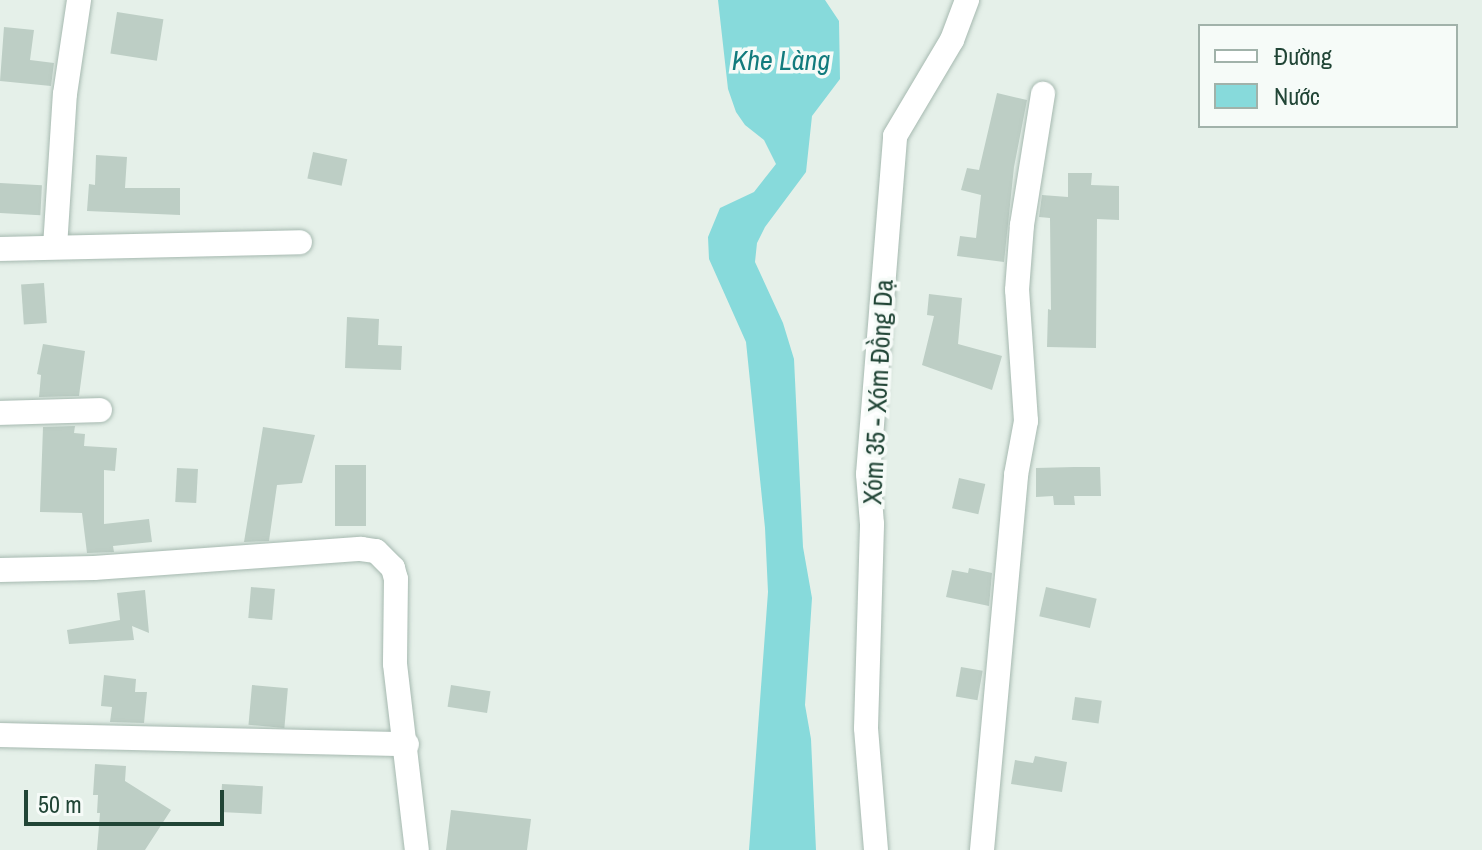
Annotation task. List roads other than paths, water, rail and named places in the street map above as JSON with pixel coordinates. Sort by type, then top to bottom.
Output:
[{"type":"street","points":[[55,247],[65,94],[79,0]]},
{"type":"street","name":"Xóm 35 - Xóm Đồng Dạ","points":[[876,850],[866,728],[872,524],[868,474],[895,136],[952,40],[967,0]]},
{"type":"street","points":[[982,850],[1016,475],[1026,421],[1017,290],[1022,225],[1043,94]]},
{"type":"street","points":[[0,249],[300,242]]},
{"type":"street","points":[[0,413],[100,410]]},
{"type":"street","points":[[0,570],[94,568],[361,549],[376,551],[393,568],[396,579],[395,664],[407,744],[417,850]]},
{"type":"street","points":[[0,735],[407,744]]},
{"type":"water","name":"Khe Làng","points":[[718,0],[825,0],[839,21],[840,79],[812,116],[806,172],[765,227],[757,243],[755,262],[783,323],[794,359],[803,547],[812,598],[805,705],[811,739],[816,850],[749,850],[768,592],[765,528],[746,342],[709,259],[708,237],[720,208],[754,192],[776,164],[764,140],[745,125],[736,112],[728,89]]}]
